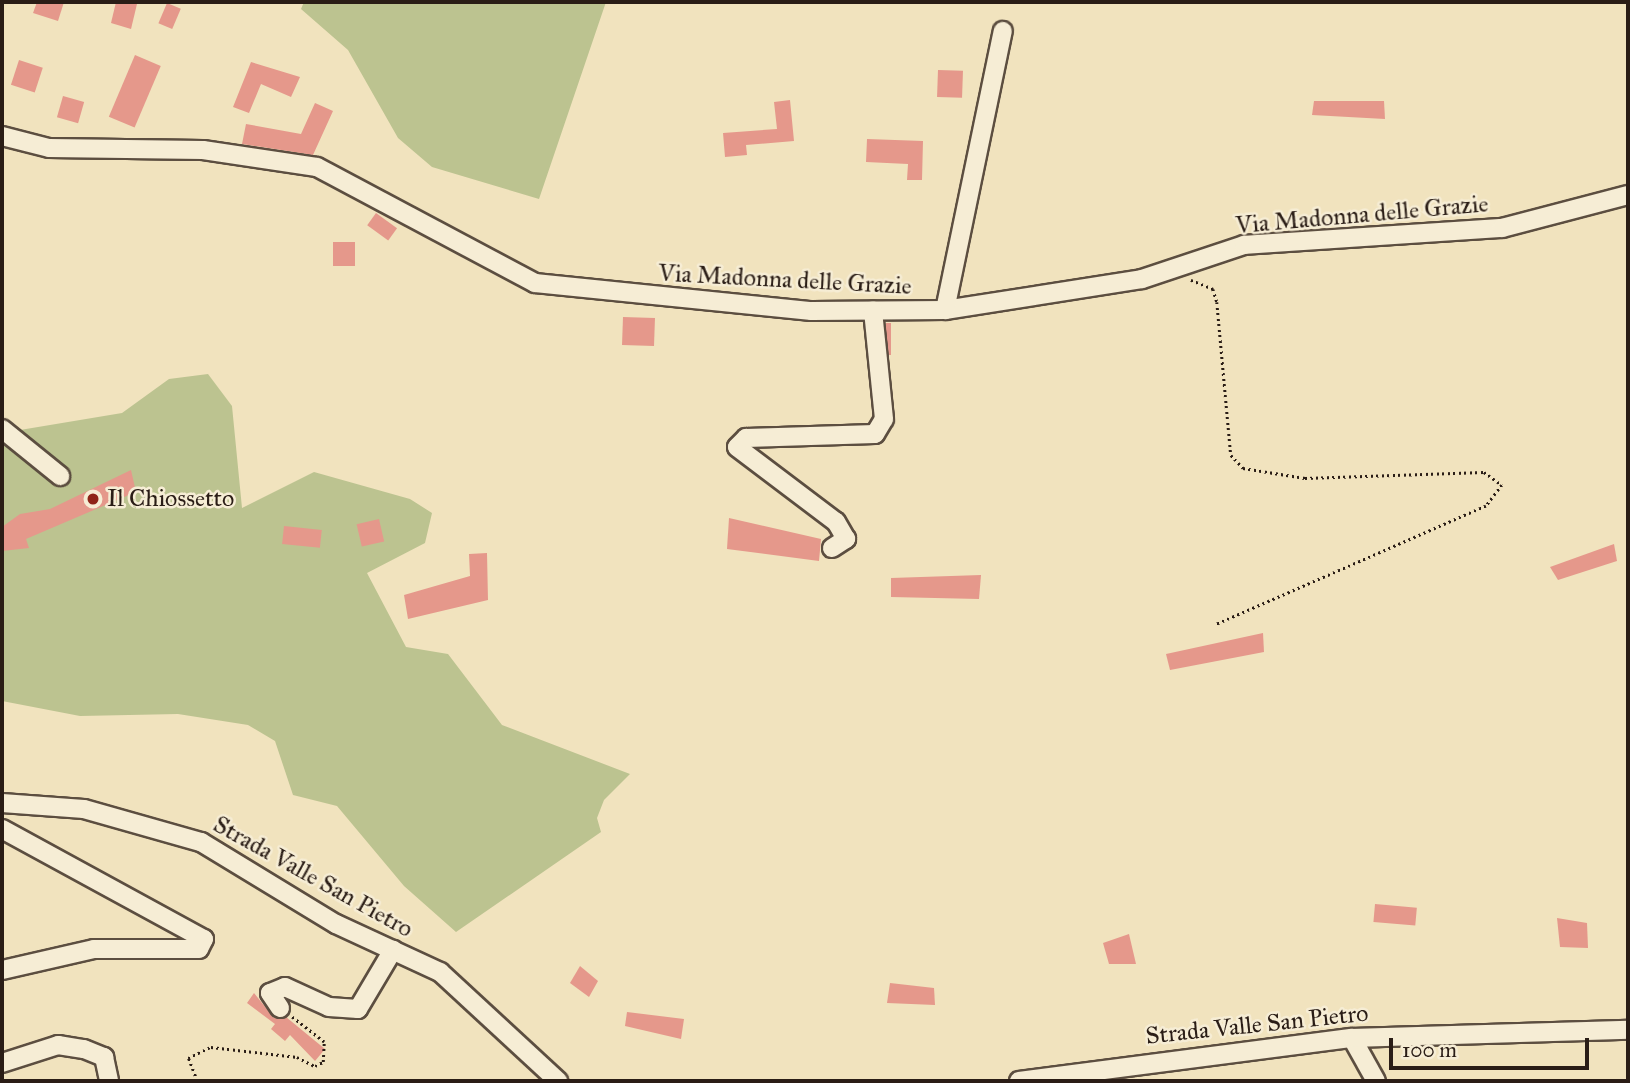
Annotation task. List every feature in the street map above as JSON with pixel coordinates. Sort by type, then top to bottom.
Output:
[{"type":"street","points":[[945,310],[1003,31]]},
{"type":"street","name":"Via Madonna delle Grazie","points":[[2,136],[49,148],[203,150],[317,167],[535,283],[612,295],[873,311],[945,310],[1167,271],[1244,245],[1478,231],[1628,195]]},
{"type":"street","points":[[832,548],[846,539],[836,522],[737,447],[746,438],[875,434],[884,419],[873,311]]},
{"type":"street","points":[[2,429],[60,476]]},
{"type":"street","name":"Strada Valle San Pietro","points":[[2,803],[84,809],[201,842],[393,950],[440,972],[558,1081]]},
{"type":"street","points":[[2,829],[204,939],[199,949],[94,949],[2,970]]},
{"type":"street","points":[[279,1008],[270,993],[285,987],[329,1007],[358,1009],[393,950]]},
{"type":"street","name":"Strada Valle San Pietro","points":[[1019,1081],[1352,1038],[1628,1030]]},
{"type":"street","points":[[1352,1038],[1376,1081]]},
{"type":"street","points":[[2,1063],[58,1045],[84,1049],[104,1058],[109,1081]]},
{"type":"path","points":[[1167,271],[1213,289],[1224,339],[1231,454],[1243,468],[1305,478],[1484,472],[1502,485],[1486,506],[1217,624]]},
{"type":"path","points":[[197,1081],[188,1058],[211,1047],[298,1057],[315,1066],[323,1062],[324,1042],[279,1008]]},
{"type":"green space","points":[[304,2],[606,2],[539,199],[432,167],[398,138],[348,50],[301,9]]},
{"type":"green space","points":[[208,374],[232,406],[242,508],[314,472],[410,499],[432,513],[425,543],[367,573],[406,647],[448,654],[502,725],[630,774],[604,800],[597,818],[601,832],[456,932],[404,886],[337,806],[293,795],[275,741],[248,725],[178,714],[80,716],[2,701],[2,433],[122,413],[169,379]]},
{"type":"building","points":[[37,2],[64,2],[58,21],[33,13]]},
{"type":"building","points":[[116,2],[137,4],[131,29],[111,23]]},
{"type":"building","points":[[167,3],[181,9],[172,29],[158,23]]},
{"type":"building","points":[[135,55],[161,66],[135,128],[109,117]]},
{"type":"building","points":[[19,60],[43,68],[35,92],[11,85]]},
{"type":"building","points":[[251,62],[300,77],[291,97],[261,84],[249,113],[233,107]]},
{"type":"building","points":[[938,70],[963,71],[962,98],[937,97]]},
{"type":"building","points":[[63,96],[84,102],[78,123],[57,117]]},
{"type":"building","points":[[790,100],[794,141],[746,145],[747,155],[725,157],[723,133],[777,129],[774,102]]},
{"type":"building","points":[[1314,101],[1384,101],[1385,119],[1312,115]]},
{"type":"building","points":[[315,103],[333,111],[313,155],[242,144],[246,124],[301,134]]},
{"type":"building","points":[[867,139],[923,141],[922,180],[907,180],[908,164],[866,162]]},
{"type":"building","points":[[376,213],[397,228],[388,240],[367,225]]},
{"type":"building","points":[[333,242],[355,242],[355,266],[333,266]]},
{"type":"building","points":[[623,317],[655,318],[654,346],[622,345]]},
{"type":"building","points":[[886,323],[891,323],[891,355],[886,355]]},
{"type":"building","points":[[131,470],[136,492],[26,539],[29,548],[2,551],[2,527],[20,514],[50,509]]},
{"type":"building","points":[[729,518],[821,539],[819,561],[727,549]]},
{"type":"building","points":[[379,519],[384,541],[362,547],[357,524]]},
{"type":"building","points":[[284,526],[322,530],[320,548],[282,544]]},
{"type":"building","points":[[1614,544],[1617,561],[1558,580],[1550,567]]},
{"type":"building","points":[[487,553],[488,600],[408,619],[404,595],[470,576],[469,554]]},
{"type":"building","points":[[981,575],[979,599],[891,597],[891,578]]},
{"type":"building","points":[[1263,633],[1264,652],[1170,670],[1166,654]]},
{"type":"building","points":[[1375,904],[1417,908],[1415,926],[1373,922]]},
{"type":"building","points":[[1557,918],[1587,923],[1588,948],[1560,947]]},
{"type":"building","points":[[1129,934],[1136,964],[1109,964],[1103,943]]},
{"type":"building","points":[[580,966],[598,981],[589,997],[570,983]]},
{"type":"building","points":[[890,983],[934,988],[935,1005],[887,1003]]},
{"type":"building","points":[[254,993],[274,1018],[286,1017],[325,1049],[315,1061],[290,1035],[285,1041],[271,1029],[275,1024],[247,1003]]},
{"type":"building","points":[[627,1012],[684,1019],[681,1039],[625,1026]]},
{"type":"place","name":"Il Chiossetto","points":[[93,499]]}]
